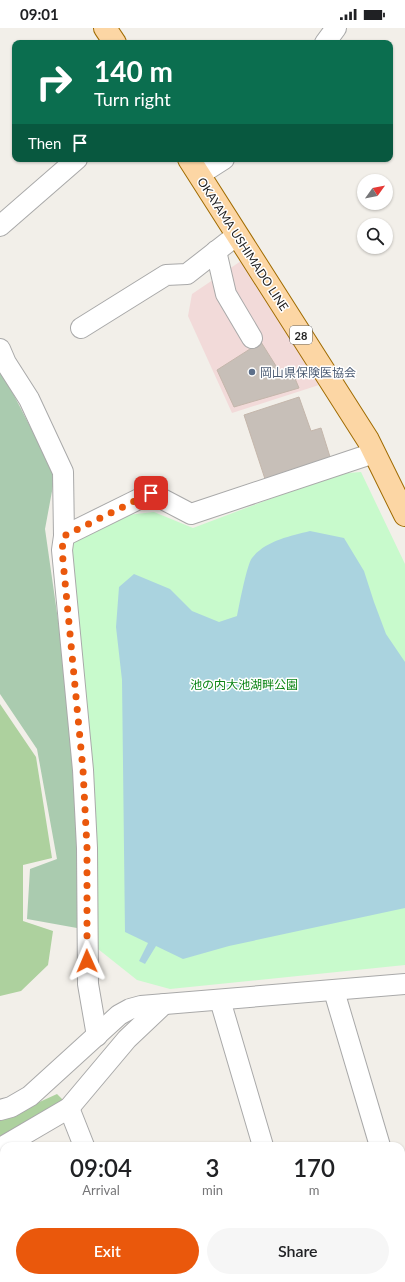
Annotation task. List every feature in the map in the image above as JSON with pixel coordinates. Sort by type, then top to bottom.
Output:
[{"type":"main road","points":[[105,28],[113,40]]},
{"type":"main road","name":"OKAYAMA USHIMADO LINE","points":[[194,167],[368,440],[405,515]]},
{"type":"street","points":[[327,40],[336,28]]},
{"type":"street","points":[[0,226],[74,162]]},
{"type":"street","points":[[194,167],[213,162]]},
{"type":"street","points":[[81,328],[166,275],[187,274],[237,235]]},
{"type":"street","points":[[216,251],[226,294],[252,338]]},
{"type":"street","points":[[0,349],[6,363],[29,399],[62,472],[64,536],[62,550],[83,770],[87,848],[88,984],[97,1036]]},
{"type":"street","points":[[64,536],[151,493],[191,514],[374,453]]},
{"type":"street","points":[[0,1110],[11,1107],[30,1096],[119,1015],[130,1009],[141,1006],[405,984]]},
{"type":"street","points":[[334,991],[379,1142]]},
{"type":"street","points":[[220,1000],[262,1142]]},
{"type":"street","points":[[11,1142],[69,1108],[128,1039],[164,1004]]},
{"type":"street","points":[[69,1108],[82,1142]]},
{"type":"shaded area","points":[[241,261],[319,385],[232,413],[188,316],[192,294]]},
{"type":"green space","points":[[0,368],[55,475],[45,529],[71,711],[79,838],[77,928],[27,919],[30,869],[57,859],[37,749],[0,694]]},
{"type":"green space","name":"池の内大池湖畔公園","points":[[361,472],[405,564],[405,965],[170,989],[137,980],[93,945],[70,545],[84,530],[118,516],[154,512],[193,528],[336,474]]},
{"type":"green space","points":[[0,704],[36,757],[52,858],[23,865],[23,921],[53,931],[48,965],[21,991],[0,996]]},
{"type":"green space","points":[[57,1094],[64,1101],[0,1138],[0,1120]]},
{"type":"water","name":"池の内大池湖畔公園","points":[[310,531],[344,538],[364,571],[386,634],[405,662],[405,908],[229,946],[183,959],[156,946],[145,964],[139,961],[148,943],[125,932],[122,680],[116,627],[119,587],[134,574],[170,589],[192,611],[219,622],[237,616],[248,568],[252,558],[257,552],[278,540]]},
{"type":"building","points":[[261,342],[281,374],[291,369],[299,388],[234,407],[217,370]]},
{"type":"building","points":[[299,397],[311,431],[321,428],[331,460],[266,482],[244,415]]},
{"type":"place","name":"岡山県保険医協会","points":[[252,372]]},
{"type":"route","points":[[87,961],[87,848],[83,770],[62,550],[64,536],[151,493]]}]
